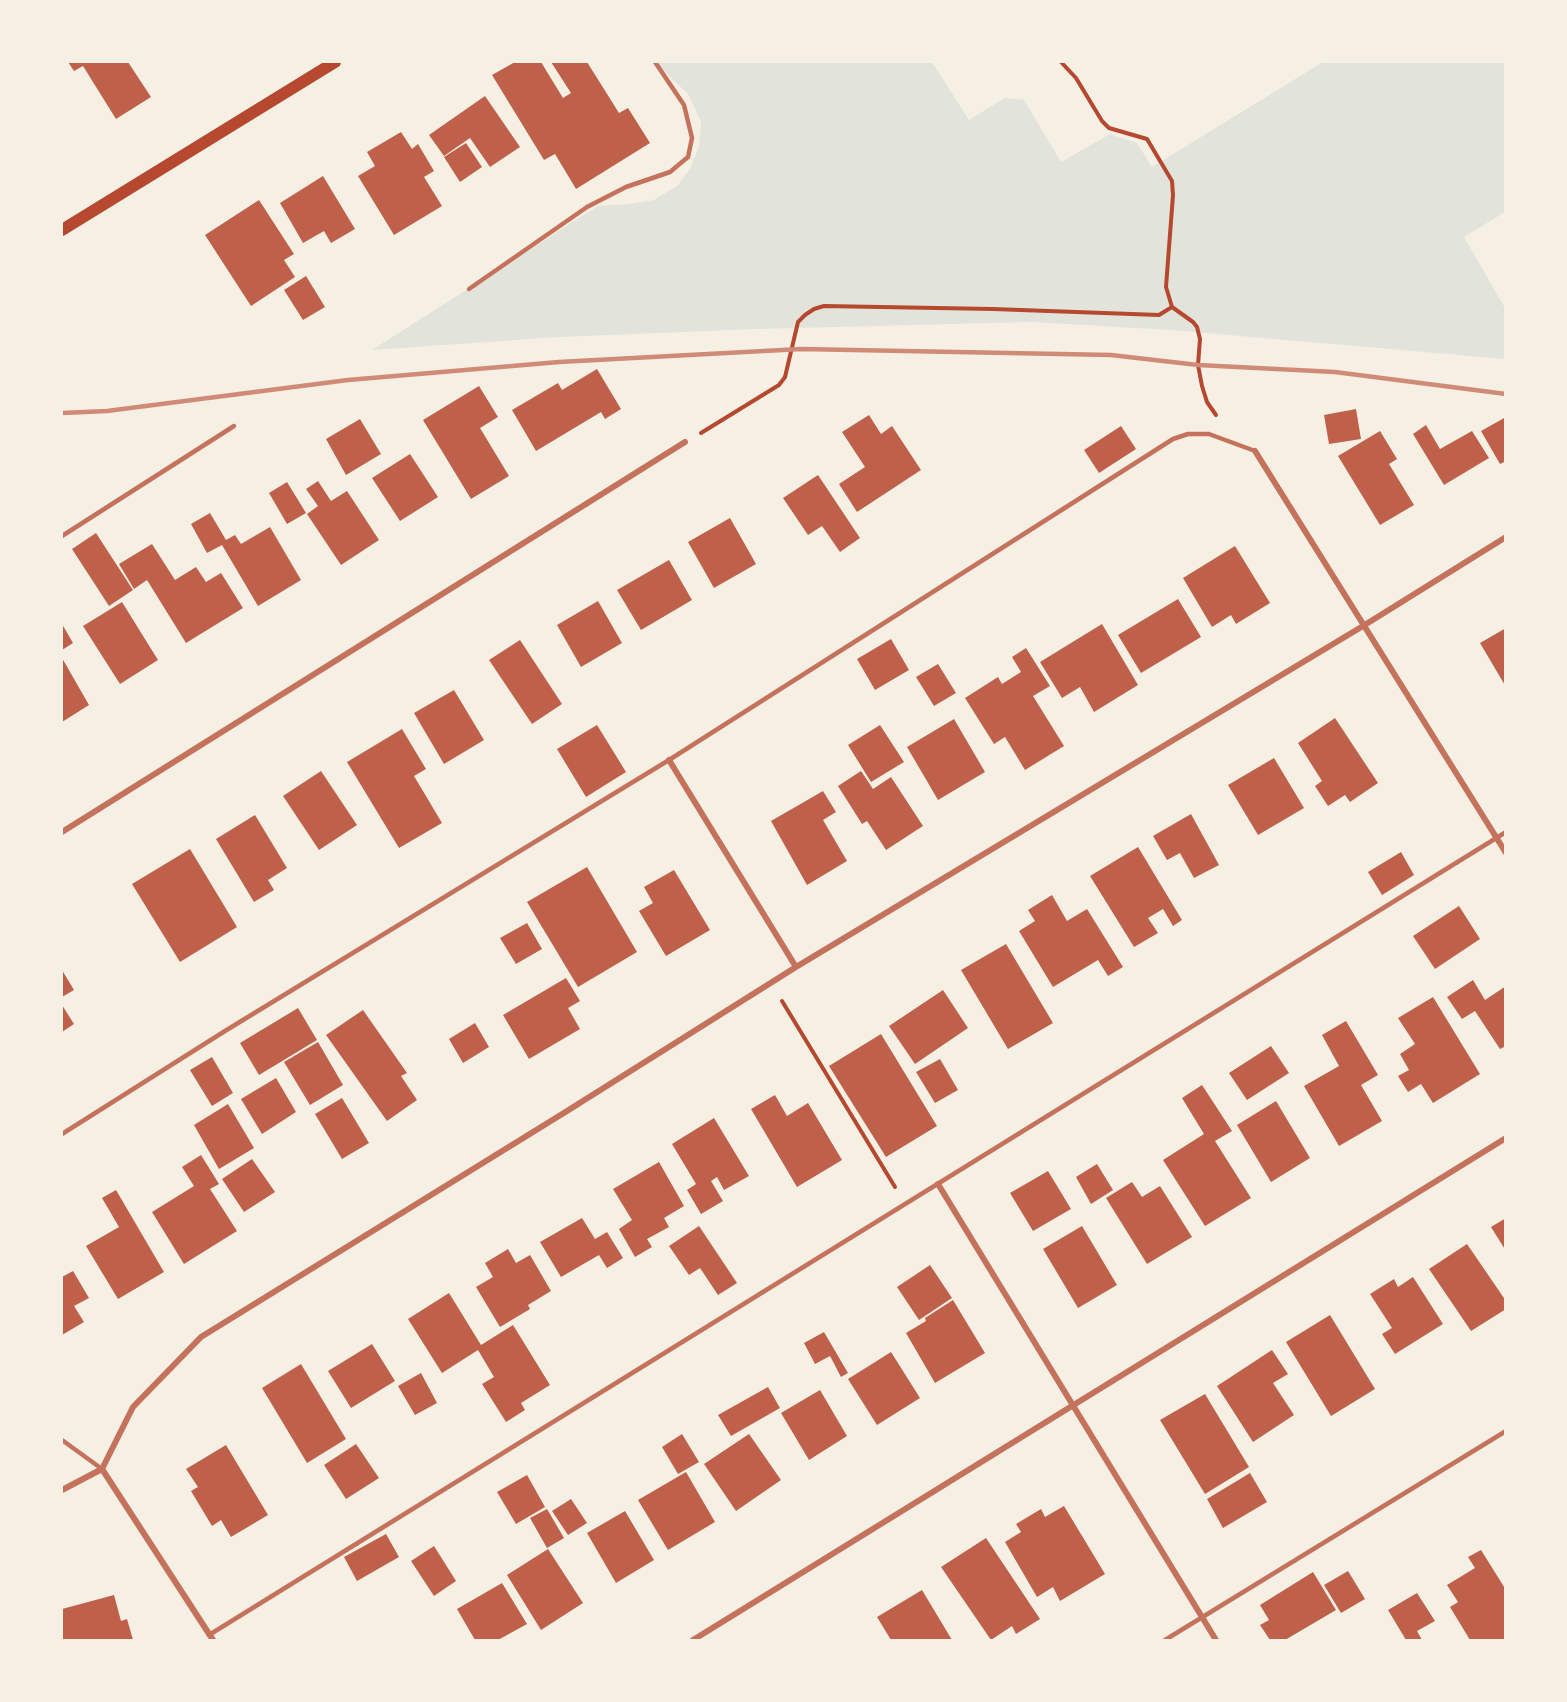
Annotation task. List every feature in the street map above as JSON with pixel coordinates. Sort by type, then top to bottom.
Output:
[{"type":"main road","points":[[62,230],[335,62]]},
{"type":"street","points":[[62,832],[685,442]]},
{"type":"street","points":[[1255,451],[1506,853]]},
{"type":"street","points":[[62,1490],[102,1469],[133,1407],[201,1337],[796,967],[1363,626],[1506,537]]},
{"type":"street","points":[[669,760],[796,967]]},
{"type":"street","points":[[693,1641],[1506,1138]]},
{"type":"street","points":[[938,1184],[1216,1641]]},
{"type":"street","points":[[102,1469],[211,1638]]},
{"type":"lane","points":[[469,289],[587,207],[626,187],[670,172],[688,157],[692,138],[684,105],[655,62]]},
{"type":"lane","points":[[62,536],[234,426]]},
{"type":"lane","points":[[62,1134],[225,1031],[669,760],[1173,439],[1188,434],[1209,434],[1255,451]]},
{"type":"lane","points":[[211,1638],[905,1203],[1506,832]]},
{"type":"lane","points":[[1165,1641],[1506,1431]]},
{"type":"lane","points":[[62,1440],[102,1469]]},
{"type":"path","points":[[1061,62],[1076,78],[1102,121],[1109,128],[1147,139],[1172,181],[1166,287],[1172,307],[1197,327],[1200,339],[1198,365],[1204,394],[1211,408],[1223,422]]},
{"type":"path","points":[[685,442],[779,385],[785,377],[798,322],[814,309],[824,306],[1159,315],[1172,307]]},
{"type":"path","points":[[771,983],[905,1203]]},
{"type":"shaded area","points":[[655,62],[932,62],[969,120],[1005,98],[1024,100],[1061,162],[1110,134],[1137,143],[1152,167],[1323,62],[1505,62],[1505,212],[1464,237],[1505,308],[1505,359],[1171,330],[1030,322],[559,337],[372,350],[598,206],[654,200],[677,186],[690,169],[699,146],[701,122],[688,94]]},
{"type":"building","points":[[68,62],[128,62],[151,97],[116,119],[83,66],[74,71]]},
{"type":"building","points":[[515,62],[541,62],[563,98],[571,93],[551,62],[587,62],[619,113],[628,108],[650,143],[576,189],[555,154],[544,160],[492,75]]},
{"type":"building","points":[[485,96],[520,147],[490,167],[470,138],[444,156],[429,135]]},
{"type":"building","points":[[401,132],[412,149],[418,144],[434,171],[424,177],[442,206],[394,235],[358,176],[375,166],[367,152]]},
{"type":"building","points":[[466,143],[482,167],[460,182],[444,157]]},
{"type":"building","points":[[323,176],[355,229],[331,243],[324,231],[303,243],[280,203]]},
{"type":"building","points":[[259,200],[294,254],[284,260],[295,277],[251,306],[205,235]]},
{"type":"building","points":[[306,276],[325,307],[303,320],[284,290]]},
{"type":"building","points":[[597,369],[621,409],[605,419],[601,412],[536,451],[512,410],[558,383],[562,390]]},
{"type":"building","points":[[479,386],[498,417],[480,428],[509,476],[471,499],[423,420]]},
{"type":"building","points":[[1356,409],[1361,439],[1329,444],[1324,415]]},
{"type":"building","points":[[869,415],[881,434],[892,426],[921,470],[857,512],[839,484],[865,467],[842,432]]},
{"type":"building","points":[[1506,417],[1506,461],[1500,464],[1481,431]]},
{"type":"building","points":[[360,419],[381,454],[346,475],[326,439]]},
{"type":"building","points":[[1426,425],[1440,449],[1472,431],[1489,458],[1444,485],[1413,434]]},
{"type":"building","points":[[1121,426],[1136,449],[1099,473],[1084,450]]},
{"type":"building","points":[[1380,431],[1397,459],[1389,464],[1414,505],[1380,525],[1338,456]]},
{"type":"building","points":[[410,454],[438,497],[400,521],[372,478]]},
{"type":"building","points":[[818,475],[860,538],[840,552],[822,526],[808,535],[783,498]]},
{"type":"building","points":[[318,481],[331,501],[347,491],[379,540],[341,565],[307,514],[318,506],[306,489]]},
{"type":"building","points":[[287,482],[306,513],[287,524],[269,493]]},
{"type":"building","points":[[210,513],[226,540],[235,535],[241,544],[270,527],[301,580],[258,606],[222,545],[207,553],[191,524]]},
{"type":"building","points":[[730,518],[756,564],[714,588],[688,542]]},
{"type":"building","points":[[96,533],[133,590],[109,606],[72,549]]},
{"type":"building","points":[[152,544],[175,580],[196,567],[206,582],[221,573],[243,608],[186,643],[147,580],[134,589],[119,564]]},
{"type":"building","points":[[1235,546],[1270,603],[1236,624],[1231,615],[1212,627],[1183,578]]},
{"type":"building","points":[[669,560],[692,600],[641,630],[617,590]]},
{"type":"building","points":[[1178,599],[1201,637],[1141,673],[1118,635]]},
{"type":"building","points":[[598,601],[622,643],[581,667],[557,625]]},
{"type":"building","points":[[122,602],[158,660],[120,684],[83,626]]},
{"type":"building","points":[[62,624],[73,643],[62,650]]},
{"type":"building","points":[[1102,624],[1138,685],[1094,712],[1080,687],[1062,698],[1040,662]]},
{"type":"building","points":[[1506,628],[1506,687],[1480,643]]},
{"type":"building","points":[[891,639],[909,670],[875,690],[857,659]]},
{"type":"building","points":[[520,640],[562,704],[532,724],[489,660]]},
{"type":"building","points":[[1026,648],[1050,686],[1033,696],[1064,746],[1025,770],[1005,737],[994,744],[965,698],[998,677],[1002,684],[1021,672],[1012,657]]},
{"type":"building","points":[[62,658],[89,705],[62,722]]},
{"type":"building","points":[[938,664],[956,693],[934,706],[916,677]]},
{"type":"building","points":[[454,690],[484,740],[444,764],[414,713]]},
{"type":"building","points":[[1335,718],[1378,783],[1350,802],[1345,795],[1328,806],[1315,786],[1322,781],[1298,743]]},
{"type":"building","points":[[954,719],[985,772],[938,800],[907,747]]},
{"type":"building","points":[[597,725],[626,772],[586,797],[557,749]]},
{"type":"building","points":[[880,725],[904,762],[871,782],[848,745]]},
{"type":"building","points":[[402,729],[426,769],[414,776],[442,823],[399,848],[347,762]]},
{"type":"building","points":[[1274,758],[1304,808],[1258,835],[1228,785]]},
{"type":"building","points":[[321,771],[357,825],[319,850],[283,796]]},
{"type":"building","points":[[861,771],[873,789],[891,777],[923,826],[886,850],[867,821],[862,824],[838,786]]},
{"type":"building","points":[[823,791],[836,812],[823,820],[847,861],[807,885],[771,821]]},
{"type":"building","points":[[1191,814],[1219,865],[1194,878],[1180,853],[1167,860],[1153,836]]},
{"type":"building","points":[[255,815],[287,868],[268,880],[274,890],[254,902],[216,839]]},
{"type":"building","points":[[1138,847],[1182,920],[1173,926],[1163,909],[1148,918],[1158,933],[1134,947],[1090,876]]},
{"type":"building","points":[[190,849],[237,927],[180,962],[132,884]]},
{"type":"building","points":[[1401,852],[1414,875],[1382,895],[1368,872]]},
{"type":"building","points":[[587,867],[637,952],[578,987],[527,902]]},
{"type":"building","points":[[674,870],[710,930],[666,956],[639,911],[653,903],[644,887]]},
{"type":"building","points":[[1052,895],[1067,921],[1087,909],[1123,967],[1108,976],[1098,960],[1053,987],[1019,931],[1035,921],[1028,910]]},
{"type":"building","points":[[1459,906],[1480,939],[1435,969],[1413,936]]},
{"type":"building","points":[[527,923],[542,949],[516,964],[500,938]]},
{"type":"building","points":[[1006,944],[1053,1023],[1008,1049],[961,970]]},
{"type":"building","points":[[62,970],[74,990],[62,997]]},
{"type":"building","points":[[566,978],[580,1001],[568,1008],[580,1029],[529,1059],[503,1015]]},
{"type":"building","points":[[1473,980],[1485,1000],[1506,986],[1506,1046],[1500,1049],[1475,1011],[1462,1019],[1447,997]]},
{"type":"building","points":[[943,990],[968,1028],[915,1064],[889,1026]]},
{"type":"building","points":[[1433,997],[1480,1074],[1433,1103],[1421,1084],[1408,1092],[1398,1076],[1409,1070],[1400,1054],[1415,1044],[1398,1018]]},
{"type":"building","points":[[62,1005],[74,1024],[62,1032]]},
{"type":"building","points":[[298,1008],[317,1040],[259,1075],[240,1043]]},
{"type":"building","points":[[363,1010],[407,1073],[401,1076],[417,1100],[387,1121],[326,1035]]},
{"type":"building","points":[[1346,1021],[1378,1075],[1361,1085],[1382,1121],[1339,1146],[1304,1086],[1339,1066],[1322,1035]]},
{"type":"building","points":[[475,1023],[489,1047],[463,1063],[449,1039]]},
{"type":"building","points":[[881,1034],[937,1126],[886,1157],[829,1066]]},
{"type":"building","points":[[318,1042],[343,1085],[310,1105],[284,1062]]},
{"type":"building","points":[[1271,1046],[1289,1073],[1247,1100],[1229,1073]]},
{"type":"building","points":[[212,1057],[233,1093],[212,1106],[190,1070]]},
{"type":"building","points":[[940,1059],[958,1090],[935,1103],[916,1072]]},
{"type":"building","points":[[276,1078],[296,1112],[262,1134],[241,1099]]},
{"type":"building","points":[[1202,1085],[1232,1131],[1215,1141],[1251,1198],[1205,1226],[1163,1160],[1204,1134],[1182,1098]]},
{"type":"building","points":[[775,1095],[787,1116],[808,1103],[842,1160],[797,1187],[751,1109]]},
{"type":"building","points":[[342,1098],[369,1143],[342,1159],[315,1114]]},
{"type":"building","points":[[1276,1101],[1310,1158],[1271,1182],[1237,1125]]},
{"type":"building","points":[[228,1104],[254,1148],[219,1169],[194,1125]]},
{"type":"building","points":[[714,1118],[749,1176],[724,1190],[717,1177],[711,1181],[723,1201],[701,1214],[687,1190],[696,1184],[672,1144]]},
{"type":"building","points":[[201,1155],[219,1184],[210,1189],[237,1231],[184,1264],[152,1212],[194,1186],[182,1167]]},
{"type":"building","points":[[252,1159],[275,1192],[244,1212],[222,1179]]},
{"type":"building","points":[[659,1162],[684,1206],[664,1218],[669,1227],[647,1239],[652,1247],[635,1257],[619,1229],[632,1220],[613,1189]]},
{"type":"building","points":[[1097,1164],[1113,1190],[1091,1204],[1076,1177]]},
{"type":"building","points":[[1048,1171],[1071,1209],[1033,1231],[1010,1193]]},
{"type":"building","points":[[1132,1182],[1142,1197],[1160,1186],[1192,1237],[1147,1264],[1106,1198]]},
{"type":"building","points":[[116,1190],[164,1272],[118,1299],[86,1246],[119,1227],[102,1198]]},
{"type":"building","points":[[582,1218],[595,1239],[607,1232],[623,1258],[607,1268],[599,1255],[561,1277],[540,1242]]},
{"type":"building","points":[[1506,1218],[1506,1251],[1491,1227]]},
{"type":"building","points":[[699,1226],[737,1283],[718,1295],[700,1268],[689,1275],[669,1246]]},
{"type":"building","points":[[1082,1226],[1117,1285],[1078,1308],[1043,1249]]},
{"type":"building","points":[[1467,1244],[1506,1301],[1506,1309],[1471,1331],[1429,1269]]},
{"type":"building","points":[[508,1249],[516,1263],[530,1255],[551,1291],[528,1305],[530,1309],[500,1327],[476,1287],[493,1277],[485,1263]]},
{"type":"building","points":[[930,1265],[952,1298],[919,1320],[897,1287]]},
{"type":"building","points":[[73,1271],[89,1298],[74,1306],[84,1322],[62,1335],[62,1277]]},
{"type":"building","points":[[1413,1277],[1443,1324],[1395,1354],[1382,1334],[1392,1328],[1370,1294],[1394,1279],[1398,1287]]},
{"type":"building","points":[[449,1293],[481,1345],[513,1325],[550,1385],[521,1403],[525,1410],[506,1422],[482,1384],[494,1377],[478,1350],[442,1373],[408,1319]]},
{"type":"building","points":[[953,1300],[985,1353],[935,1383],[906,1333]]},
{"type":"building","points":[[1330,1315],[1375,1389],[1331,1416],[1286,1342]]},
{"type":"building","points":[[824,1332],[848,1373],[841,1377],[830,1356],[815,1364],[804,1343]]},
{"type":"building","points":[[372,1344],[395,1381],[351,1408],[328,1371]]},
{"type":"building","points":[[1272,1350],[1288,1374],[1273,1383],[1294,1415],[1253,1442],[1217,1386]]},
{"type":"building","points":[[891,1352],[920,1398],[877,1425],[848,1379]]},
{"type":"building","points":[[301,1364],[346,1439],[307,1463],[262,1388]]},
{"type":"building","points":[[421,1373],[437,1403],[415,1415],[398,1386]]},
{"type":"building","points":[[768,1387],[780,1408],[731,1436],[718,1415]]},
{"type":"building","points":[[820,1390],[847,1436],[809,1460],[781,1413]]},
{"type":"building","points":[[1205,1394],[1249,1467],[1205,1494],[1160,1420]]},
{"type":"building","points":[[682,1434],[699,1462],[678,1474],[662,1447]]},
{"type":"building","points":[[749,1434],[781,1480],[736,1511],[704,1464]]},
{"type":"building","points":[[356,1444],[379,1478],[346,1499],[324,1465]]},
{"type":"building","points":[[226,1445],[268,1515],[231,1537],[221,1520],[212,1526],[191,1491],[198,1487],[186,1469]]},
{"type":"building","points":[[686,1472],[715,1522],[668,1550],[638,1500]]},
{"type":"building","points":[[1250,1473],[1267,1502],[1223,1528],[1207,1499]]},
{"type":"building","points":[[527,1475],[545,1507],[516,1524],[497,1492]]},
{"type":"building","points":[[571,1499],[587,1523],[568,1535],[552,1511]]},
{"type":"building","points":[[1064,1506],[1105,1574],[1060,1601],[1053,1587],[1037,1597],[1005,1542],[1021,1532],[1016,1524],[1041,1509],[1045,1517]]},
{"type":"building","points":[[547,1509],[564,1538],[547,1548],[530,1518]]},
{"type":"building","points":[[625,1511],[654,1560],[616,1583],[587,1533]]},
{"type":"building","points":[[386,1534],[399,1557],[357,1581],[344,1557]]},
{"type":"building","points":[[986,1538],[1040,1619],[1016,1634],[1012,1626],[991,1640],[941,1567]]},
{"type":"building","points":[[434,1546],[456,1581],[434,1596],[411,1561]]},
{"type":"building","points":[[548,1549],[583,1603],[541,1630],[507,1575]]},
{"type":"building","points":[[1481,1550],[1506,1590],[1506,1640],[1470,1640],[1450,1607],[1458,1602],[1447,1585],[1475,1568],[1468,1557]]},
{"type":"building","points":[[1348,1571],[1365,1599],[1341,1613],[1324,1585]]},
{"type":"building","points":[[1313,1572],[1336,1610],[1285,1640],[1270,1640],[1260,1625],[1269,1620],[1260,1605]]},
{"type":"building","points":[[502,1583],[527,1624],[498,1640],[475,1640],[457,1609]]},
{"type":"building","points":[[922,1590],[952,1640],[891,1640],[877,1617]]},
{"type":"building","points":[[1417,1593],[1435,1621],[1417,1631],[1422,1640],[1406,1640],[1388,1610]]},
{"type":"building","points":[[114,1595],[121,1621],[127,1619],[133,1640],[62,1640],[62,1609]]},
{"type":"railway","points":[[62,413],[107,411],[348,380],[559,362],[801,349],[1111,355],[1198,365],[1335,372],[1506,394]]}]
